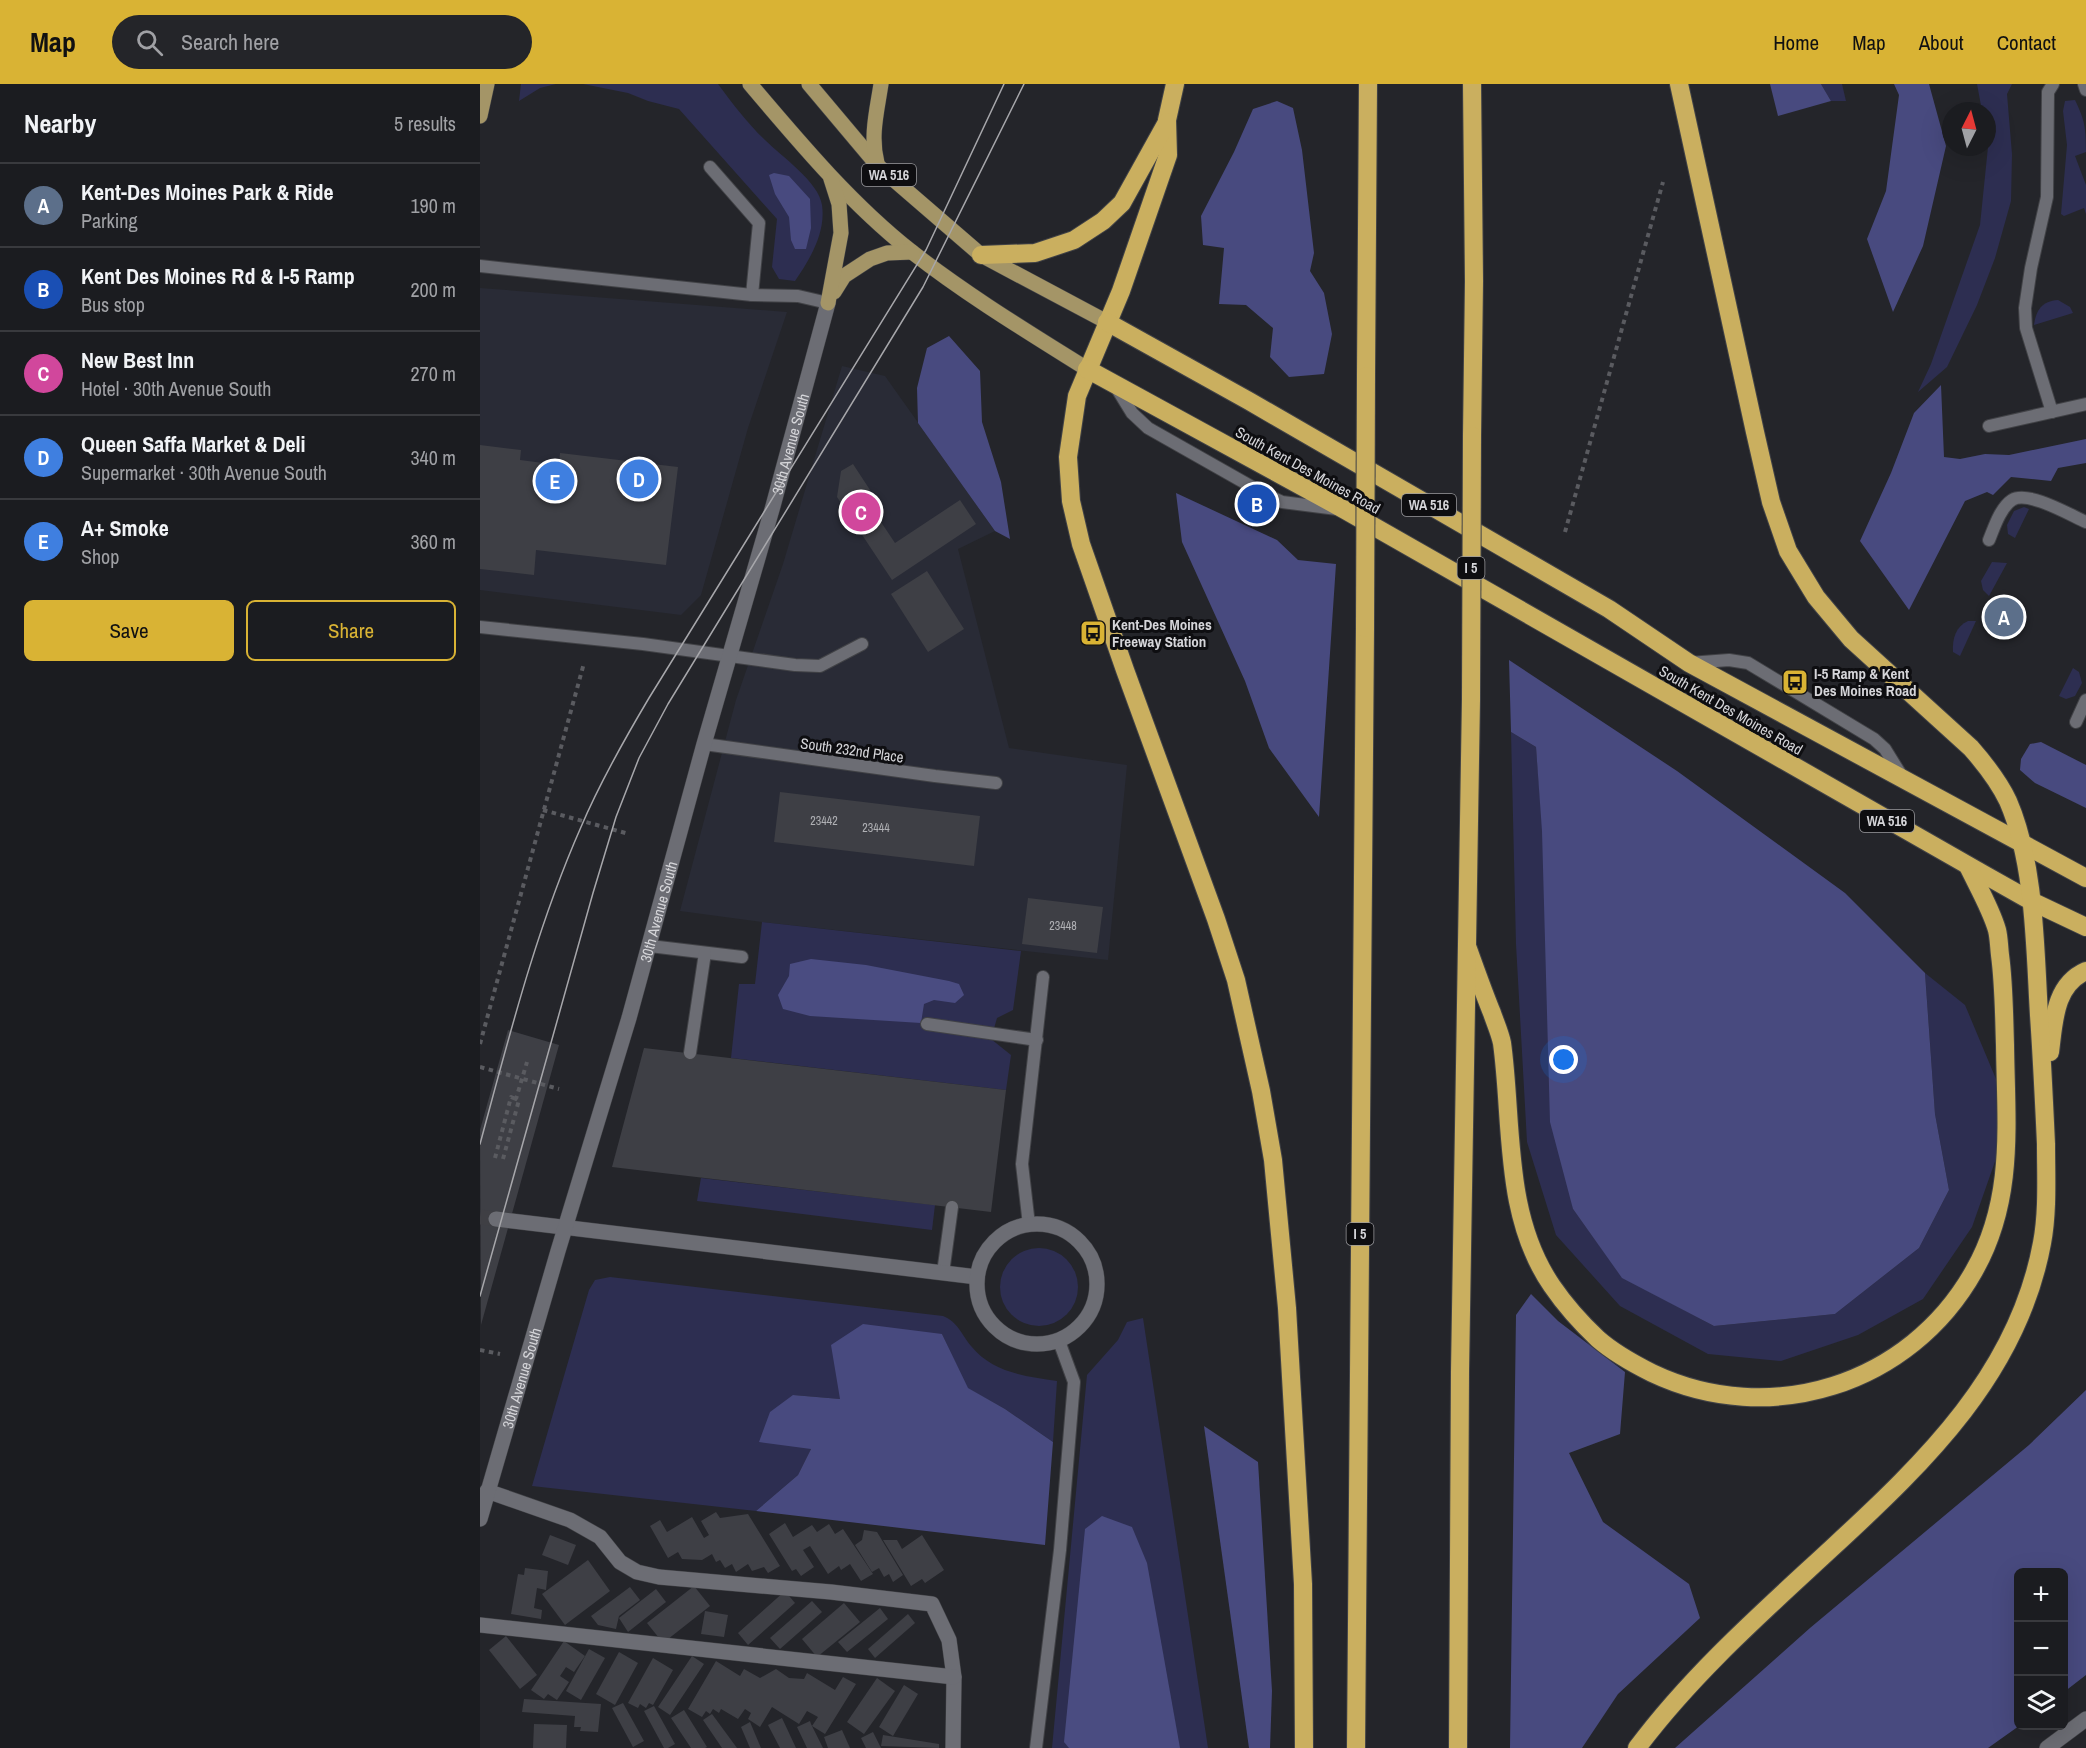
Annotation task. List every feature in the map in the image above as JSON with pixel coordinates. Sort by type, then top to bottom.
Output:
[{"type":"highway","points":[[1175,84],[1167,120],[1168,155],[1132,262],[1077,396],[1068,457],[1071,501],[1081,544],[1189,842],[1236,980],[1252,1046],[1273,1160],[1287,1308],[1304,1584],[1304,1748]]},
{"type":"highway","name":"I 5","points":[[1356,1748],[1368,84]]},
{"type":"highway","name":"I 5","points":[[1458,1748],[1460,1372],[1471,699],[1474,281],[1472,84]]},
{"type":"highway","points":[[1637,1748],[1658,1720],[1722,1652],[1904,1480],[1957,1421],[1986,1381],[2019,1322],[2031,1288],[2042,1242],[2047,1193],[2044,1090],[2031,901],[2022,844],[2007,800],[1987,768],[1971,748],[1851,639],[1816,597],[1788,551],[1771,502],[1759,452],[1679,84]]},
{"type":"highway","points":[[981,255],[1035,253],[1074,240],[1103,221],[1122,203],[1167,120]]},
{"type":"highway","name":"South Kent Des Moines Road","points":[[1107,322],[1609,609],[1689,663],[2086,878]]},
{"type":"highway","name":"South Kent Des Moines Road","points":[[1087,369],[1345,510],[1968,866],[2031,901],[2086,927]]},
{"type":"highway","points":[[1467,946],[1502,1039],[1514,1178],[1521,1217],[1534,1253],[1550,1283],[1572,1312],[1599,1340],[1635,1364],[1672,1382],[1705,1392],[1744,1397],[1779,1397],[1813,1392],[1848,1381],[1883,1365],[1913,1344],[1948,1309],[1975,1270],[1992,1232],[2006,1165],[2004,985],[1997,929],[1968,866]]},
{"type":"highway","points":[[2044,1090],[2060,996],[2068,983],[2086,971]]},
{"type":"main road","points":[[480,116],[487,84]]},
{"type":"main road","name":"South Kent Des Moines Road","points":[[750,84],[829,174],[860,206],[912,252],[1087,369]]},
{"type":"main road","name":"South Kent Des Moines Road","points":[[809,84],[878,166],[981,255],[1107,322]]},
{"type":"main road","points":[[878,166],[873,133],[881,84]]},
{"type":"main road","points":[[828,303],[841,233],[839,204],[829,174]]},
{"type":"main road","points":[[828,303],[844,276],[870,259],[887,253],[912,252]]},
{"type":"street","name":"30th Avenue South","points":[[480,1519],[650,946],[704,744],[773,506],[828,303]]},
{"type":"street","points":[[496,1219],[977,1277]]},
{"type":"street","points":[[1040,1224],[1060,1228],[1078,1240],[1091,1256],[1097,1276],[1096,1297],[1088,1316],[1076,1331],[1059,1341],[1041,1345],[1022,1343],[1004,1336],[990,1323],[980,1307],[976,1288],[977,1277],[986,1250],[1001,1235],[1019,1226],[1029,1225],[1040,1224]]},
{"type":"street","points":[[487,1491],[570,1520],[600,1537],[620,1562],[637,1572],[932,1604],[949,1640],[954,1677],[953,1748]]},
{"type":"street","points":[[480,1625],[954,1677]]},
{"type":"street","points":[[2047,1748],[2086,1719]]},
{"type":"lane","points":[[2052,412],[2025,328],[2025,308],[2031,268],[2047,197],[2048,92],[2053,84]]},
{"type":"lane","points":[[2084,84],[2086,90]]},
{"type":"lane","points":[[710,167],[759,223],[752,295]]},
{"type":"lane","points":[[480,266],[752,295],[798,296],[828,303]]},
{"type":"lane","points":[[1115,386],[1132,413],[1148,428],[1261,492],[1282,502],[1345,510]]},
{"type":"lane","points":[[1989,426],[2086,404]]},
{"type":"lane","points":[[1989,540],[2002,511],[2013,500],[2029,497],[2086,522]]},
{"type":"lane","points":[[480,627],[643,644],[795,665],[820,666],[862,644]]},
{"type":"lane","points":[[1689,663],[1729,660],[1748,663],[1874,739],[1885,749],[1905,782]]},
{"type":"lane","points":[[2076,722],[2086,700]]},
{"type":"lane","name":"South 232nd Place","points":[[704,744],[996,783]]},
{"type":"lane","points":[[650,946],[742,957]]},
{"type":"lane","points":[[690,1053],[705,953]]},
{"type":"lane","points":[[1029,1225],[1022,1164],[1043,977]]},
{"type":"lane","points":[[927,1024],[1037,1040]]},
{"type":"lane","points":[[943,1273],[952,1207]]},
{"type":"lane","points":[[1036,1748],[1060,1550],[1074,1382],[1059,1341]]},
{"type":"path","points":[[1565,532],[1663,182]]},
{"type":"path","points":[[480,1044],[584,663]]},
{"type":"path","points":[[543,810],[629,834]]},
{"type":"path","points":[[516,1099],[527,1062]]},
{"type":"path","points":[[480,1067],[559,1089]]},
{"type":"path","points":[[495,1158],[511,1097],[519,1100],[503,1159]]},
{"type":"path","points":[[480,1350],[500,1354]]},
{"type":"shaded area","points":[[521,84],[556,84],[540,88],[519,101]]},
{"type":"shaded area","points":[[583,84],[718,84],[752,127],[807,179],[819,196],[823,215],[822,226],[816,245],[795,281],[779,279],[772,267],[777,219],[679,109],[628,93]]},
{"type":"shaded area","points":[[1770,84],[1821,84],[1831,101],[1778,116]]},
{"type":"shaded area","points":[[1821,84],[1842,84],[1846,101],[1831,101]]},
{"type":"shaded area","points":[[1894,84],[1929,84],[1942,131],[1944,156],[1923,246],[1893,312],[1867,239],[1886,191],[1899,95]]},
{"type":"shaded area","points":[[1977,84],[2012,84],[2007,94],[2012,154],[2011,201],[1995,258],[1977,305],[1947,367],[1918,392],[1931,364],[1980,225],[1987,156],[1996,156],[1996,102],[1980,102]]},
{"type":"shaded area","points":[[2075,100],[2085,131],[2086,152],[2075,156],[2086,185],[2086,214],[2084,208],[2064,216],[2061,214],[2067,145],[2063,111],[2065,101]]},
{"type":"shaded area","points":[[1277,101],[1293,108],[1302,150],[1314,253],[1310,271],[1324,293],[1332,334],[1324,374],[1289,377],[1270,357],[1273,328],[1246,305],[1219,304],[1224,248],[1203,245],[1201,216],[1253,109]]},
{"type":"shaded area","points":[[774,173],[789,176],[810,199],[811,228],[806,249],[795,249],[791,240],[789,217],[775,194],[769,175]]},
{"type":"shaded area","points":[[480,288],[787,312],[748,428],[701,595],[681,615],[480,590]]},
{"type":"shaded area","points":[[2058,300],[2070,307],[2073,313],[2034,325],[2041,307],[2048,302]]},
{"type":"shaded area","points":[[949,336],[980,371],[982,422],[1001,482],[1010,539],[995,531],[918,423],[917,388],[927,348]]},
{"type":"shaded area","points":[[842,366],[885,376],[995,531],[958,549],[1009,748],[1127,765],[1108,960],[680,911],[736,700],[783,564]]},
{"type":"shaded area","points":[[1941,385],[1944,457],[1960,459],[1985,454],[2009,455],[2086,439],[2086,463],[2058,468],[2051,481],[2011,477],[1993,495],[1987,492],[1965,501],[1909,610],[1860,541],[1891,473],[1914,413]]},
{"type":"shaded area","points":[[1176,493],[1277,540],[1298,560],[1336,564],[1319,817],[1269,748],[1245,681],[1182,542]]},
{"type":"shaded area","points":[[2024,507],[2029,509],[2015,538],[2008,534],[2007,525],[2014,511]]},
{"type":"shaded area","points":[[1992,562],[2007,563],[1989,596],[1983,590],[1981,581]]},
{"type":"shaded area","points":[[1968,621],[1976,621],[1960,656],[1953,652],[1953,642],[1960,626]]},
{"type":"shaded area","points":[[1509,660],[1677,771],[1845,893],[1925,973],[1935,1114],[1949,1190],[1919,1248],[1835,1314],[1714,1326],[1622,1278],[1573,1209],[1550,1122],[1542,831],[1536,747],[1511,732]]},
{"type":"shaded area","points":[[2073,668],[2079,672],[2082,683],[2075,696],[2066,699],[2059,696]]},
{"type":"shaded area","points":[[1511,732],[1536,747],[1573,1209],[1622,1277],[1714,1326],[1835,1314],[1919,1248],[1949,1190],[1935,1114],[1925,973],[1965,1005],[1996,1079],[1998,1153],[1972,1227],[1923,1299],[1858,1335],[1781,1361],[1708,1354],[1620,1306],[1556,1235],[1527,1142],[1516,944]]},
{"type":"shaded area","points":[[2041,742],[2086,765],[2086,808],[2035,783],[2020,770],[2021,759],[2030,744]]},
{"type":"shaded area","points":[[762,922],[1021,951],[1013,1010],[997,1018],[991,1039],[1011,1055],[1006,1090],[731,1058],[739,984],[755,984]]},
{"type":"shaded area","points":[[811,959],[866,965],[949,981],[959,984],[964,995],[955,1003],[934,1000],[924,1004],[921,1023],[810,1016],[783,1009],[778,995],[789,976],[790,964]]},
{"type":"shaded area","points":[[701,1178],[935,1205],[932,1230],[697,1201]]},
{"type":"shaded area","points":[[1039,1248],[1054,1251],[1071,1265],[1078,1287],[1075,1302],[1061,1319],[1039,1326],[1024,1323],[1007,1309],[1000,1287],[1003,1272],[1017,1255]]},
{"type":"shaded area","points":[[610,1277],[943,1316],[956,1325],[980,1355],[999,1368],[1057,1381],[1053,1442],[1005,1409],[967,1388],[942,1334],[840,1399],[793,1395],[811,1449],[798,1475],[756,1511],[532,1486],[589,1290],[595,1280]]},
{"type":"shaded area","points":[[1531,1294],[1558,1321],[1625,1372],[1620,1434],[1569,1453],[1603,1522],[1689,1584],[1700,1618],[1618,1694],[1582,1748],[1510,1748],[1516,1315]]},
{"type":"shaded area","points":[[1143,1318],[1208,1748],[1052,1748],[1087,1375],[1118,1340],[1127,1322]]},
{"type":"shaded area","points":[[863,1324],[942,1334],[968,1388],[1005,1409],[1053,1442],[1045,1545],[756,1511],[798,1475],[811,1449],[759,1442],[770,1412],[793,1395],[840,1399],[831,1345]]},
{"type":"shaded area","points":[[2086,1390],[2086,1675],[2068,1689],[2068,1568],[2014,1568],[2014,1730],[1988,1748],[1675,1748],[1810,1628],[2029,1445]]},
{"type":"shaded area","points":[[1204,1426],[1258,1462],[1272,1691],[1270,1748],[1249,1748]]},
{"type":"shaded area","points":[[1102,1516],[1132,1527],[1147,1563],[1180,1748],[1069,1748],[1064,1742],[1085,1529]]},
{"type":"building","points":[[480,445],[521,450],[520,460],[559,465],[560,453],[678,467],[666,565],[536,550],[534,575],[480,569]]},
{"type":"building","points":[[853,464],[870,490],[863,495],[895,543],[960,500],[976,524],[892,580],[837,497],[841,471]]},
{"type":"building","points":[[927,571],[964,629],[928,652],[891,594]]},
{"type":"building","points":[[780,792],[980,816],[974,866],[774,842]]},
{"type":"building","points":[[1028,898],[1103,907],[1097,953],[1022,944]]},
{"type":"building","points":[[508,1030],[559,1045],[481,1325],[480,1130]]},
{"type":"building","points":[[644,1048],[1006,1090],[991,1212],[612,1167]]},
{"type":"building","points":[[716,1512],[720,1518],[748,1514],[780,1566],[768,1573],[764,1567],[752,1571],[748,1564],[736,1572],[732,1564],[725,1568],[720,1560],[716,1562],[712,1554],[702,1560],[682,1559],[678,1552],[668,1558],[650,1526],[660,1520],[667,1532],[692,1517],[704,1538],[709,1535],[701,1521]]},
{"type":"building","points":[[785,1523],[793,1537],[812,1525],[817,1532],[829,1524],[835,1534],[843,1529],[873,1574],[861,1581],[850,1564],[841,1570],[839,1566],[828,1574],[810,1546],[803,1550],[814,1567],[801,1576],[796,1569],[792,1571],[769,1534]]},
{"type":"building","points":[[864,1530],[877,1532],[903,1575],[893,1582],[889,1574],[884,1577],[879,1568],[872,1572],[855,1545],[862,1540]]},
{"type":"building","points":[[550,1535],[576,1545],[568,1565],[542,1555]]},
{"type":"building","points":[[922,1535],[944,1570],[925,1583],[922,1579],[911,1586],[883,1540],[897,1540],[902,1549]]},
{"type":"building","points":[[588,1560],[610,1591],[565,1625],[542,1594]]},
{"type":"building","points":[[525,1568],[548,1571],[546,1590],[537,1588],[534,1608],[542,1610],[541,1619],[511,1614],[518,1574],[524,1575]]},
{"type":"building","points":[[694,1586],[710,1606],[663,1643],[647,1623]]},
{"type":"building","points":[[630,1587],[640,1600],[619,1616],[616,1629],[598,1625],[591,1616]]},
{"type":"building","points":[[656,1589],[666,1602],[628,1632],[619,1618]]},
{"type":"building","points":[[785,1591],[795,1603],[748,1645],[738,1633]]},
{"type":"building","points":[[812,1601],[822,1612],[780,1649],[770,1638]]},
{"type":"building","points":[[844,1603],[860,1622],[817,1657],[802,1639]]},
{"type":"building","points":[[880,1608],[888,1619],[847,1652],[838,1642]]},
{"type":"building","points":[[705,1611],[728,1615],[724,1637],[701,1634]]},
{"type":"building","points":[[908,1614],[915,1623],[875,1658],[868,1649]]},
{"type":"building","points":[[506,1636],[537,1675],[520,1689],[489,1650]]},
{"type":"building","points":[[564,1641],[585,1656],[574,1672],[566,1667],[560,1676],[569,1682],[557,1700],[548,1694],[544,1699],[531,1690]]},
{"type":"building","points":[[589,1649],[605,1658],[581,1700],[566,1691]]},
{"type":"building","points":[[619,1652],[638,1663],[615,1705],[596,1694]]},
{"type":"building","points":[[692,1656],[704,1664],[670,1715],[658,1707]]},
{"type":"building","points":[[653,1658],[673,1670],[653,1705],[649,1703],[646,1708],[640,1704],[638,1708],[628,1703]]},
{"type":"building","points":[[716,1661],[740,1676],[744,1669],[760,1678],[776,1669],[789,1678],[804,1679],[807,1673],[835,1690],[843,1677],[856,1684],[825,1734],[812,1726],[818,1717],[807,1711],[799,1724],[772,1707],[760,1727],[748,1719],[751,1713],[745,1709],[738,1719],[721,1709],[719,1713],[713,1709],[710,1714],[706,1711],[702,1717],[688,1709]]},
{"type":"building","points":[[877,1678],[895,1691],[864,1734],[847,1722]]},
{"type":"building","points":[[904,1685],[918,1694],[893,1736],[879,1727]]},
{"type":"building","points":[[524,1699],[601,1704],[598,1732],[580,1731],[581,1727],[574,1727],[575,1716],[522,1712]]},
{"type":"building","points":[[623,1703],[644,1741],[633,1747],[612,1708]]},
{"type":"building","points":[[654,1706],[675,1744],[668,1748],[664,1748],[644,1711]]},
{"type":"building","points":[[684,1710],[707,1747],[691,1748],[671,1718]]},
{"type":"building","points":[[712,1714],[737,1748],[722,1748],[703,1720]]},
{"type":"building","points":[[782,1718],[796,1748],[780,1748],[768,1725]]},
{"type":"building","points":[[810,1721],[823,1748],[807,1748],[797,1727]]},
{"type":"building","points":[[750,1722],[761,1748],[750,1748],[741,1727]]},
{"type":"building","points":[[534,1724],[567,1725],[566,1748],[533,1748]]},
{"type":"building","points":[[842,1730],[850,1748],[828,1748],[824,1737]]},
{"type":"building","points":[[873,1732],[881,1748],[866,1748],[861,1738]]},
{"type":"building","points":[[883,1735],[939,1744],[939,1748],[881,1746]]},
{"type":"tunnel","points":[[480,1217],[496,1219]]},
{"type":"tram line","points":[[480,1144],[537,944],[565,866],[596,794],[649,698],[926,250],[1004,84]]},
{"type":"tram line","points":[[480,1296],[593,893],[616,817],[639,758],[668,704],[923,287],[1024,84]]},
{"type":"place","name":"Queen Saffa Market & Deli","points":[[639,479]]},
{"type":"place","name":"A+ Smoke","points":[[555,481]]},
{"type":"place","name":"Kent Des Moines Rd & I-5 Ramp","points":[[1257,504]]},
{"type":"place","name":"New Best Inn","points":[[861,512]]},
{"type":"place","name":"Kent-Des Moines Park & Ride","points":[[2004,617]]},
{"type":"place","name":"Kent-Des Moines Freeway Station","points":[[1093,633]]},
{"type":"place","name":"I-5 Ramp & Kent Des Moines Road","points":[[1795,682]]}]
